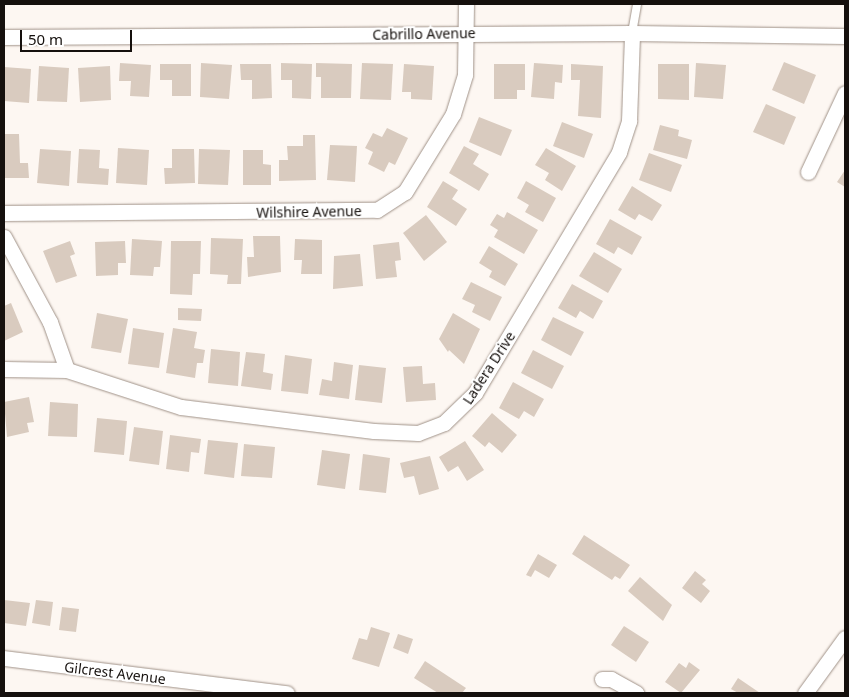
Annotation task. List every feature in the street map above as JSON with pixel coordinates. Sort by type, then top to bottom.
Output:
[{"type":"street","name":"Wilshire Avenue","points":[[4,213],[377,210],[405,192],[453,114],[466,75],[466,4]]},
{"type":"street","name":"Cabrillo Avenue","points":[[4,37],[467,33],[845,36]]},
{"type":"street","name":"Ladera Drive","points":[[4,370],[67,370],[181,407],[397,433],[418,432],[444,423],[465,407],[479,388],[619,152],[629,121],[632,33]]},
{"type":"street","points":[[808,172],[844,101]]},
{"type":"street","points":[[4,237],[50,322],[67,370]]},
{"type":"street","points":[[805,693],[845,638]]},
{"type":"street","name":"Gilcrest Avenue","points":[[4,658],[287,693]]},
{"type":"street","points":[[602,679],[617,681],[636,693]]},
{"type":"lane","points":[[632,33],[637,4]]},
{"type":"building","points":[[784,62],[816,75],[804,104],[772,90]]},
{"type":"building","points":[[120,63],[151,65],[149,97],[130,96],[131,81],[119,81]]},
{"type":"building","points":[[201,63],[232,65],[229,99],[200,97]]},
{"type":"building","points":[[281,63],[312,64],[311,99],[292,98],[292,80],[281,80]]},
{"type":"building","points":[[316,63],[352,64],[351,98],[321,98],[321,77],[316,77]]},
{"type":"building","points":[[362,63],[393,64],[391,100],[360,99]]},
{"type":"building","points":[[534,63],[563,65],[562,83],[555,82],[554,99],[531,97]]},
{"type":"building","points":[[696,63],[726,65],[723,99],[694,97]]},
{"type":"building","points":[[160,64],[191,64],[191,96],[172,96],[172,80],[160,80]]},
{"type":"building","points":[[240,64],[271,64],[272,98],[252,99],[252,80],[241,80]]},
{"type":"building","points":[[404,64],[434,66],[432,100],[411,99],[411,92],[402,92]]},
{"type":"building","points":[[494,64],[525,64],[525,90],[517,90],[517,99],[494,99]]},
{"type":"building","points":[[571,64],[603,66],[601,118],[578,116],[580,80],[571,80]]},
{"type":"building","points":[[658,64],[689,64],[689,100],[658,99]]},
{"type":"building","points":[[39,66],[69,68],[67,102],[37,101]]},
{"type":"building","points":[[110,66],[111,100],[80,102],[78,68]]},
{"type":"building","points":[[4,67],[31,69],[29,103],[4,101]]},
{"type":"building","points":[[766,104],[796,117],[784,145],[753,132]]},
{"type":"building","points":[[479,117],[512,130],[501,156],[469,142]]},
{"type":"building","points":[[562,122],[593,134],[584,158],[553,146]]},
{"type":"building","points":[[660,125],[679,130],[678,136],[692,140],[687,159],[653,150]]},
{"type":"building","points":[[387,128],[408,138],[395,165],[389,162],[384,172],[368,164],[373,152],[365,148],[373,133],[382,137]]},
{"type":"building","points":[[4,134],[19,134],[20,163],[28,163],[29,178],[4,178]]},
{"type":"building","points":[[303,135],[315,135],[316,180],[279,181],[279,160],[288,160],[287,146],[303,146]]},
{"type":"building","points":[[330,145],[357,146],[355,182],[327,180]]},
{"type":"building","points":[[464,146],[479,154],[473,164],[489,174],[479,191],[449,173]]},
{"type":"building","points":[[118,148],[149,150],[147,185],[116,183]]},
{"type":"building","points":[[546,148],[576,166],[562,191],[545,180],[549,173],[535,165]]},
{"type":"building","points":[[40,149],[71,151],[69,186],[37,183]]},
{"type":"building","points":[[79,149],[100,150],[99,168],[109,169],[108,185],[77,183]]},
{"type":"building","points":[[172,149],[194,149],[195,183],[165,184],[164,168],[172,168]]},
{"type":"building","points":[[199,149],[230,150],[228,185],[198,184]]},
{"type":"building","points":[[243,150],[263,150],[263,164],[271,165],[271,185],[243,185]]},
{"type":"building","points":[[649,153],[682,165],[671,192],[639,180]]},
{"type":"building","points":[[845,170],[845,187],[837,182]]},
{"type":"building","points":[[443,181],[458,190],[452,199],[467,209],[456,226],[427,207]]},
{"type":"building","points":[[526,181],[556,198],[543,222],[525,212],[529,205],[517,198]]},
{"type":"building","points":[[632,186],[662,205],[652,221],[639,214],[635,220],[618,210]]},
{"type":"building","points":[[507,212],[538,230],[524,254],[494,237],[498,230],[490,225],[497,214],[504,218]]},
{"type":"building","points":[[426,215],[447,242],[424,261],[403,233]]},
{"type":"building","points":[[610,219],[642,237],[632,255],[618,247],[614,254],[596,244]]},
{"type":"building","points":[[253,236],[280,236],[281,272],[248,277],[247,257],[254,257]]},
{"type":"building","points":[[211,238],[243,239],[241,284],[227,284],[228,275],[210,274]]},
{"type":"building","points":[[132,239],[162,241],[160,267],[154,267],[153,276],[130,275]]},
{"type":"building","points":[[295,239],[322,240],[322,274],[301,274],[302,260],[294,260]]},
{"type":"building","points":[[70,241],[75,254],[70,256],[77,276],[56,283],[43,251]]},
{"type":"building","points":[[125,241],[126,263],[118,263],[118,275],[96,276],[95,242]]},
{"type":"building","points":[[171,241],[201,241],[200,274],[193,274],[192,295],[170,294]]},
{"type":"building","points":[[399,242],[401,260],[395,261],[397,277],[376,279],[373,245]]},
{"type":"building","points":[[489,246],[518,264],[505,286],[489,277],[492,271],[479,263]]},
{"type":"building","points":[[594,252],[622,269],[608,293],[579,276]]},
{"type":"building","points":[[360,254],[363,286],[333,289],[334,256]]},
{"type":"building","points":[[471,282],[502,297],[490,321],[472,312],[475,305],[462,299]]},
{"type":"building","points":[[572,284],[603,301],[593,319],[580,311],[576,318],[558,308]]},
{"type":"building","points":[[11,303],[23,332],[4,341],[4,306]]},
{"type":"building","points":[[178,308],[202,309],[201,321],[178,320]]},
{"type":"building","points":[[97,313],[128,319],[121,353],[91,348]]},
{"type":"building","points":[[453,313],[480,329],[464,364],[449,350],[448,352],[439,339]]},
{"type":"building","points":[[553,317],[584,332],[571,356],[541,340]]},
{"type":"building","points":[[133,328],[164,333],[159,368],[128,364]]},
{"type":"building","points":[[173,328],[197,332],[194,348],[205,350],[203,363],[197,363],[195,378],[166,373]]},
{"type":"building","points":[[211,349],[240,352],[238,386],[208,383]]},
{"type":"building","points":[[533,350],[564,366],[552,389],[521,373]]},
{"type":"building","points":[[246,352],[265,354],[263,372],[273,374],[271,390],[241,386]]},
{"type":"building","points":[[285,355],[312,359],[308,394],[281,391]]},
{"type":"building","points":[[334,362],[353,365],[349,399],[319,395],[322,379],[332,381]]},
{"type":"building","points":[[359,365],[386,368],[382,403],[355,400]]},
{"type":"building","points":[[422,366],[423,384],[435,383],[436,400],[406,402],[403,367]]},
{"type":"building","points":[[513,382],[544,399],[534,417],[524,411],[519,419],[499,408]]},
{"type":"building","points":[[29,397],[34,422],[27,423],[29,432],[7,437],[4,402]]},
{"type":"building","points":[[50,402],[78,404],[77,437],[48,436]]},
{"type":"building","points":[[492,413],[517,435],[502,453],[489,442],[485,447],[472,436]]},
{"type":"building","points":[[97,418],[127,421],[124,455],[94,452]]},
{"type":"building","points":[[134,427],[163,431],[159,465],[129,461]]},
{"type":"building","points":[[170,435],[201,439],[199,453],[191,452],[189,472],[166,469]]},
{"type":"building","points":[[208,440],[238,443],[234,478],[204,474]]},
{"type":"building","points":[[465,441],[484,470],[467,481],[458,466],[448,472],[439,457]]},
{"type":"building","points":[[244,444],[275,447],[272,478],[241,476]]},
{"type":"building","points":[[322,450],[350,454],[345,489],[317,485]]},
{"type":"building","points":[[363,454],[390,458],[386,493],[359,490]]},
{"type":"building","points":[[430,456],[439,489],[419,495],[414,476],[404,478],[400,463]]},
{"type":"building","points":[[584,535],[630,565],[620,579],[615,576],[612,580],[572,554]]},
{"type":"building","points":[[538,554],[557,565],[549,578],[535,570],[531,577],[526,575]]},
{"type":"building","points":[[695,571],[706,580],[702,584],[710,591],[701,603],[682,588]]},
{"type":"building","points":[[640,577],[672,605],[663,621],[628,591]]},
{"type":"building","points":[[4,600],[30,603],[26,626],[4,623]]},
{"type":"building","points":[[36,600],[53,602],[50,626],[32,623]]},
{"type":"building","points":[[62,607],[79,609],[76,632],[59,630]]},
{"type":"building","points":[[624,626],[649,642],[636,662],[611,645]]},
{"type":"building","points":[[371,627],[390,633],[379,667],[352,659],[359,638],[367,640]]},
{"type":"building","points":[[398,634],[413,639],[408,654],[393,648]]},
{"type":"building","points":[[425,661],[466,688],[462,693],[438,693],[414,678]]},
{"type":"building","points":[[689,662],[700,670],[681,693],[665,682],[679,663],[686,668]]},
{"type":"building","points":[[738,678],[760,693],[738,693],[731,689]]}]
